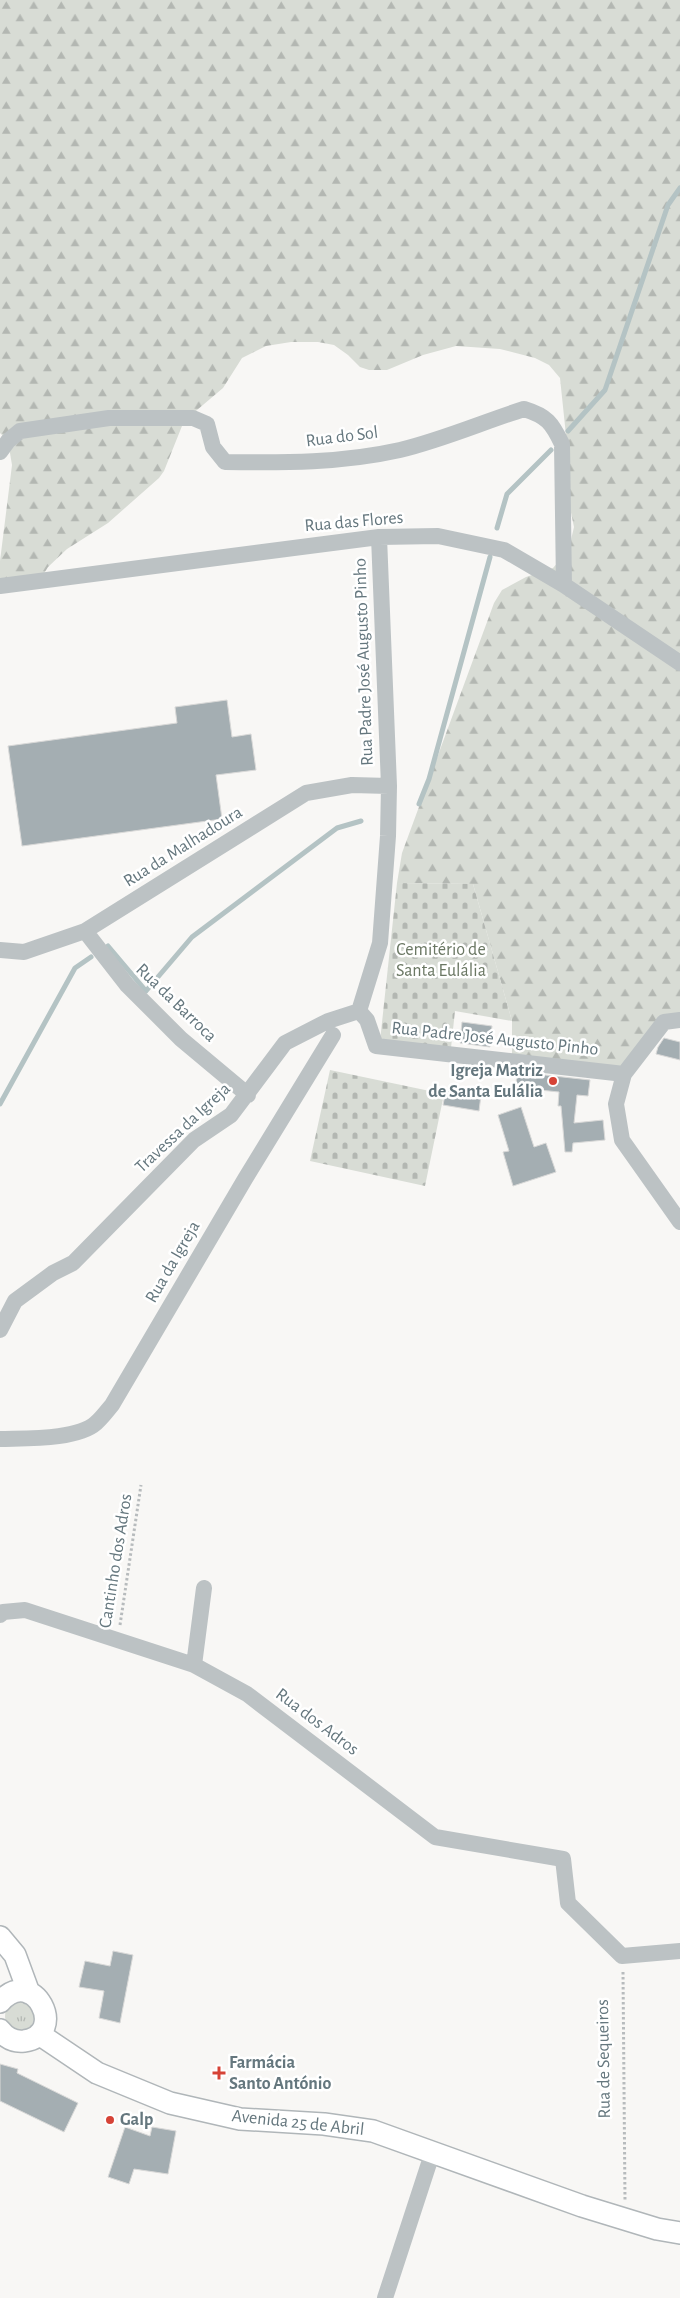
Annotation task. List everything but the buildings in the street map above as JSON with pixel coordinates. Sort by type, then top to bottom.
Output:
[{"type":"main road","points":[[0,1938],[15,1955],[29,1993]]},
{"type":"main road","points":[[2,2000],[15,1955]]},
{"type":"main road","points":[[2,2000],[20,1991],[29,1993],[36,1996],[45,2010],[44,2027],[39,2034],[26,2041],[4,2040]]},
{"type":"main road","name":"Avenida 25 de Abril","points":[[39,2034],[97,2073],[170,2103],[240,2119],[324,2124],[373,2131],[626,2220],[657,2230],[679,2234]]},
{"type":"street","name":"Rua do Sol","points":[[0,452],[8,441],[20,431],[109,418],[193,418],[207,424],[213,448],[225,462],[298,463],[340,460],[401,449],[524,409],[540,414],[554,428],[562,444],[564,585]]},
{"type":"street","name":"Rua das Flores","points":[[0,586],[379,537],[438,536],[504,550],[564,585],[680,663]]},
{"type":"street","name":"Rua Padre José Augusto Pinho","points":[[379,537],[382,568],[389,786],[388,836],[380,943],[359,1011],[367,1020],[376,1046],[624,1074]]},
{"type":"street","name":"Rua da Malhadoura","points":[[0,950],[24,952],[85,931],[306,793],[352,785],[389,786]]},
{"type":"street","name":"Rua da Barroca","points":[[85,931],[134,992],[181,1039],[248,1095]]},
{"type":"street","name":"Travessa da Igreja","points":[[0,1330],[15,1301],[53,1273],[74,1263],[194,1140],[231,1115],[248,1095],[285,1043],[328,1021],[359,1011]]},
{"type":"street","points":[[680,1020],[664,1022],[624,1074],[616,1104],[622,1140],[680,1222]]},
{"type":"street","name":"Rua da Igreja","points":[[0,1438],[37,1438],[80,1432],[96,1424],[112,1405],[245,1178],[333,1035]]},
{"type":"street","points":[[194,1666],[204,1588]]},
{"type":"street","name":"Rua dos Adros","points":[[1,1610],[26,1610],[194,1666],[247,1694],[435,1837],[563,1859],[568,1903],[622,1956]]},
{"type":"street","points":[[622,1956],[680,1951]]},
{"type":"street","points":[[386,2298],[433,2151]]},
{"type":"path","name":"Cantinho dos Adros","points":[[118,1640],[141,1485]]},
{"type":"path","name":"Rua de Sequeiros","points":[[622,1956],[626,2220]]},
{"type":"green space","points":[[0,0],[680,0],[680,1015],[623,1068],[512,1056],[512,1021],[473,884],[397,883],[402,853],[494,603],[502,590],[526,577],[553,568],[566,553],[570,544],[574,527],[569,503],[567,445],[560,378],[549,365],[535,358],[500,349],[456,346],[423,355],[387,370],[369,370],[360,367],[334,345],[318,342],[291,342],[266,346],[242,358],[223,388],[184,421],[164,471],[159,478],[108,523],[67,549],[48,567],[43,575],[0,579],[0,561],[12,465],[8,441],[0,433]]},
{"type":"green space","name":"Cemitério de Santa Eulália","points":[[397,883],[473,884],[512,1021],[455,1011],[451,1048],[380,1041]]},
{"type":"green space","points":[[330,1070],[444,1094],[425,1186],[310,1161]]},
{"type":"green space","points":[[20,2001],[31,2005],[35,2016],[31,2027],[20,2031],[9,2027],[5,2016],[9,2005]]},
{"type":"waterway","points":[[568,431],[605,390],[668,205],[680,188]]},
{"type":"waterway","points":[[497,528],[507,494],[551,450]]},
{"type":"waterway","points":[[419,804],[429,779],[490,557]]},
{"type":"waterway","points":[[108,946],[146,991],[192,937],[337,828],[361,821]]},
{"type":"waterway","points":[[0,1104],[75,968],[91,957]]},
{"type":"place","name":"Igreja Matriz de Santa Eulália","points":[[553,1081]]},
{"type":"place","name":"Farmácia Santo António","points":[[219,2073]]},
{"type":"place","name":"Galp","points":[[110,2120]]}]
